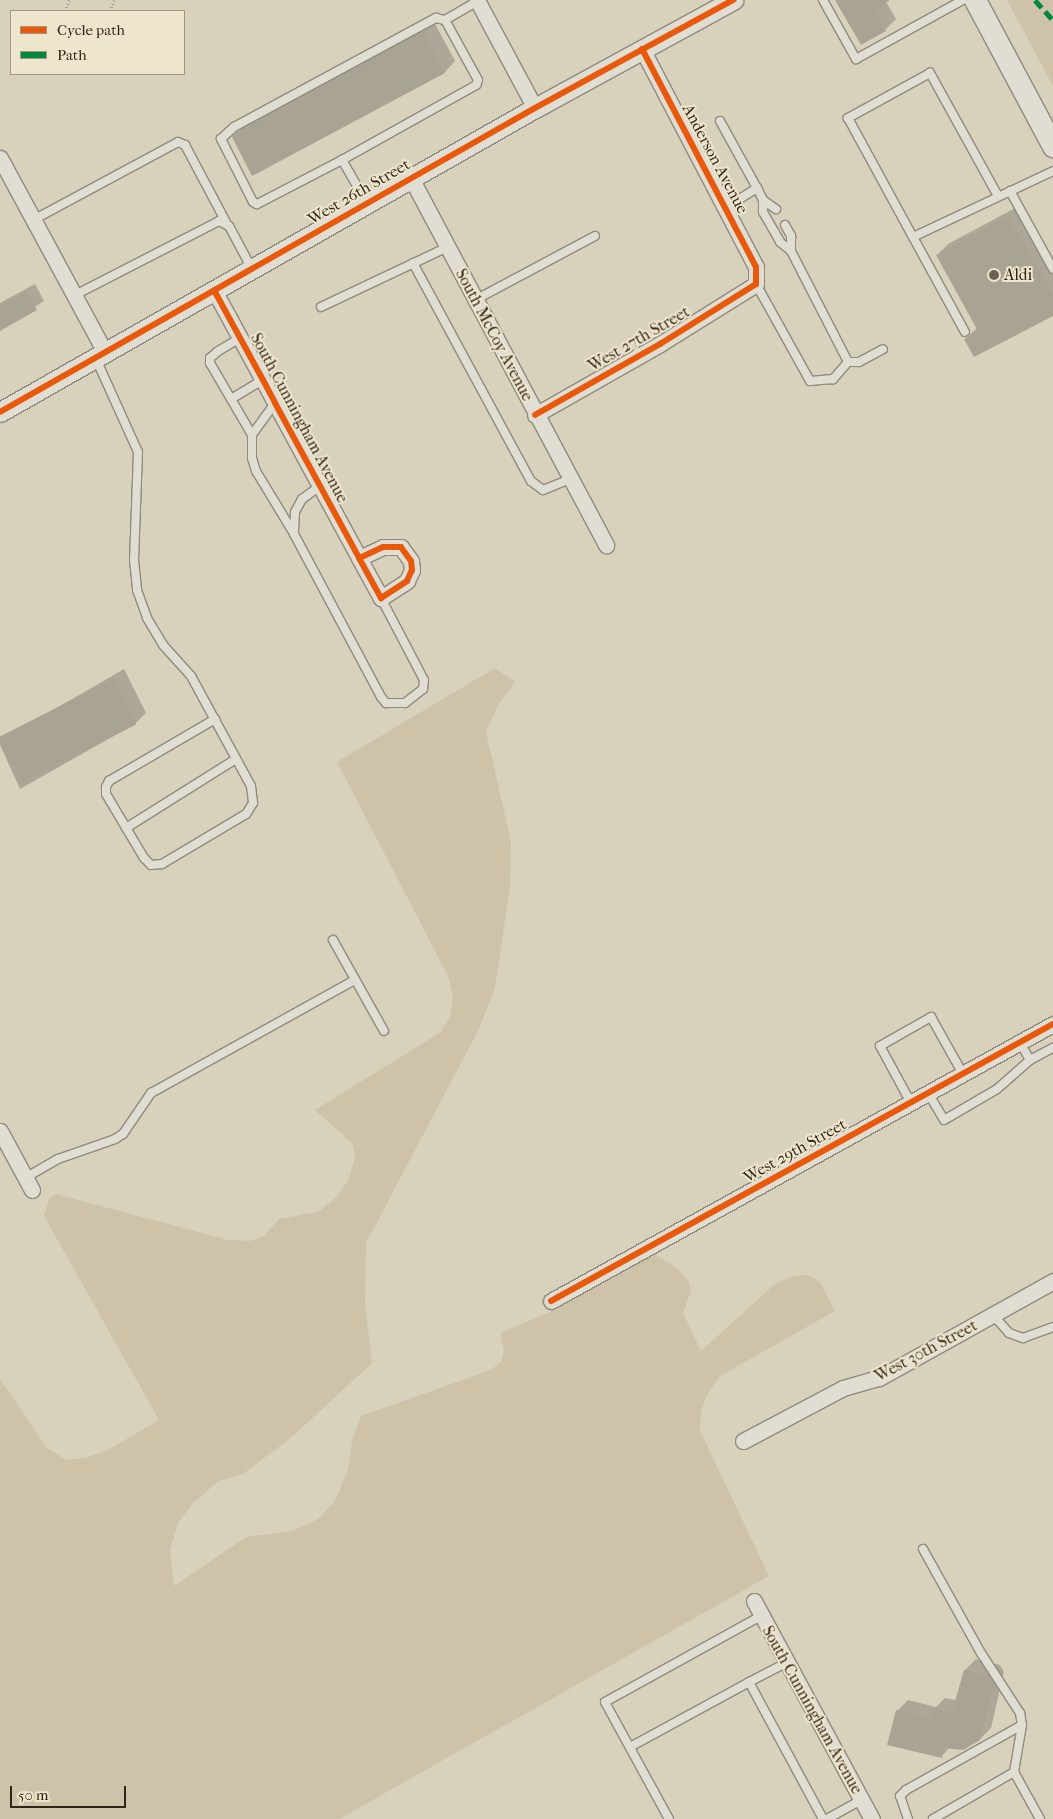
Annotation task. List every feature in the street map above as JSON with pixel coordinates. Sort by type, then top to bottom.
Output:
[{"type":"main road","points":[[975,0],[1053,146]]},
{"type":"street","name":"West 26th Street","points":[[0,412],[215,292],[534,108],[733,0]]},
{"type":"street","points":[[478,1],[534,108]]},
{"type":"street","name":"Anderson Avenue","points":[[642,49],[756,267],[756,284]]},
{"type":"street","points":[[0,158],[35,219],[75,296],[101,356]]},
{"type":"street","name":"South McCoy Avenue","points":[[411,178],[535,415],[606,545]]},
{"type":"street","name":"West 27th Street","points":[[535,415],[660,344],[756,284]]},
{"type":"street","name":"South Cunningham Avenue","points":[[215,292],[381,598]]},
{"type":"street","points":[[359,558],[392,546],[401,547],[407,553],[412,570],[407,581],[381,598]]},
{"type":"street","name":"West 29th Street","points":[[551,1301],[1053,1024]]},
{"type":"street","points":[[0,1131],[28,1184]]},
{"type":"street","name":"West 30th Street","points":[[743,1441],[843,1388],[879,1378],[1053,1282]]},
{"type":"street","name":"South Cunningham Avenue","points":[[754,1601],[872,1819]]},
{"type":"lane","points":[[823,0],[856,59],[963,0]]},
{"type":"lane","points":[[445,20],[478,80],[476,86],[342,160],[257,204],[221,144],[221,139],[234,127],[436,18],[445,20],[478,1]]},
{"type":"lane","points":[[965,332],[848,118],[930,73],[998,196]]},
{"type":"lane","points":[[720,121],[763,200],[763,212],[780,242],[791,251]]},
{"type":"lane","points":[[35,219],[178,142],[185,145],[253,270]]},
{"type":"lane","points":[[342,160],[367,203]]},
{"type":"lane","points":[[913,237],[1053,170]]},
{"type":"lane","points":[[725,208],[757,188]]},
{"type":"lane","points":[[1010,190],[1053,269]]},
{"type":"lane","points":[[763,200],[776,209]]},
{"type":"lane","points":[[75,296],[219,221],[226,222]]},
{"type":"lane","points":[[784,225],[790,236],[791,251],[848,362]]},
{"type":"lane","points":[[475,300],[595,236]]},
{"type":"lane","points":[[321,307],[448,247]]},
{"type":"lane","points":[[413,263],[531,481],[544,490],[570,479]]},
{"type":"lane","points":[[756,284],[810,381],[833,379],[848,362],[859,362],[883,349]]},
{"type":"lane","points":[[240,338],[210,358],[252,435],[252,458],[256,471],[294,534],[381,697],[393,705],[405,703],[424,689],[424,680],[381,598]]},
{"type":"lane","points":[[101,356],[138,452],[134,560],[137,590],[147,618],[163,645],[191,676],[236,758],[251,786],[253,803],[246,814],[151,865],[144,858],[106,794],[110,781],[214,719]]},
{"type":"lane","points":[[231,399],[263,380]]},
{"type":"lane","points":[[252,435],[275,402]]},
{"type":"lane","points":[[294,534],[295,512],[302,499],[320,486]]},
{"type":"lane","points":[[126,828],[236,758]]},
{"type":"lane","points":[[333,940],[384,1031]]},
{"type":"lane","points":[[28,1184],[62,1157],[115,1138],[126,1130],[151,1093],[355,980]]},
{"type":"lane","points":[[910,1103],[880,1046],[931,1017],[964,1074]]},
{"type":"lane","points":[[1020,1043],[1030,1060]]},
{"type":"lane","points":[[928,1093],[944,1120],[997,1089],[1030,1060],[1053,1048]]},
{"type":"lane","points":[[993,1315],[1009,1334],[1023,1338],[1053,1328]]},
{"type":"lane","points":[[923,1548],[982,1653],[1006,1687],[1020,1713],[1022,1725],[1014,1772],[1040,1819]]},
{"type":"lane","points":[[669,1819],[605,1702],[761,1616]]},
{"type":"lane","points":[[630,1747],[786,1663]]},
{"type":"lane","points":[[749,1682],[823,1819]]},
{"type":"lane","points":[[908,1819],[900,1796],[906,1790],[1022,1725]]},
{"type":"lane","points":[[933,1819],[1014,1772]]},
{"type":"lane","points":[[827,1819],[861,1800]]},
{"type":"shaded area","points":[[1007,0],[1053,0],[1053,86]]},
{"type":"shaded area","points":[[495,668],[515,682],[498,705],[486,732],[511,842],[510,887],[495,988],[479,1029],[366,1243],[365,1305],[372,1363],[293,1436],[243,1474],[219,1481],[194,1502],[178,1523],[170,1550],[174,1586],[246,1537],[292,1531],[318,1519],[335,1501],[348,1470],[352,1441],[361,1416],[491,1370],[501,1362],[504,1351],[500,1333],[555,1310],[655,1254],[679,1270],[688,1280],[691,1291],[683,1313],[701,1351],[774,1285],[792,1276],[808,1275],[820,1282],[835,1311],[720,1376],[706,1396],[701,1413],[700,1431],[769,1576],[339,1819],[0,1819],[0,1379],[47,1448],[67,1460],[85,1458],[108,1450],[159,1420],[44,1216],[49,1199],[56,1194],[228,1240],[250,1241],[264,1236],[279,1219],[318,1212],[338,1196],[350,1176],[355,1156],[352,1143],[315,1110],[441,1032],[450,1016],[453,996],[448,976],[337,762]]},
{"type":"building","points":[[835,0],[890,0],[874,10],[886,31],[861,45]]},
{"type":"building","points":[[423,31],[445,73],[252,176],[232,137],[237,132]]},
{"type":"building","name":"Aldi","points":[[1008,216],[1053,294],[1053,316],[974,357],[964,339],[978,331],[936,255]]},
{"type":"building","points":[[26,291],[37,310],[0,331],[0,306]]},
{"type":"building","points":[[113,679],[136,724],[20,783],[0,744],[0,737]]},
{"type":"building","points":[[964,1670],[989,1676],[994,1684],[980,1740],[963,1750],[944,1748],[942,1758],[887,1745],[896,1710],[930,1719],[933,1708],[952,1712]]},
{"type":"marked path","points":[[1035,0],[1053,20]]},
{"type":"cycle path","points":[[0,412],[535,108],[733,0]]},
{"type":"cycle path","points":[[535,415],[660,344],[756,284],[756,267],[642,49]]},
{"type":"cycle path","points":[[215,292],[359,558],[381,598],[407,581],[412,570],[411,561],[401,547],[383,547],[359,558]]},
{"type":"cycle path","points":[[551,1301],[1053,1024]]},
{"type":"place","name":"Aldi","points":[[994,275]]}]
